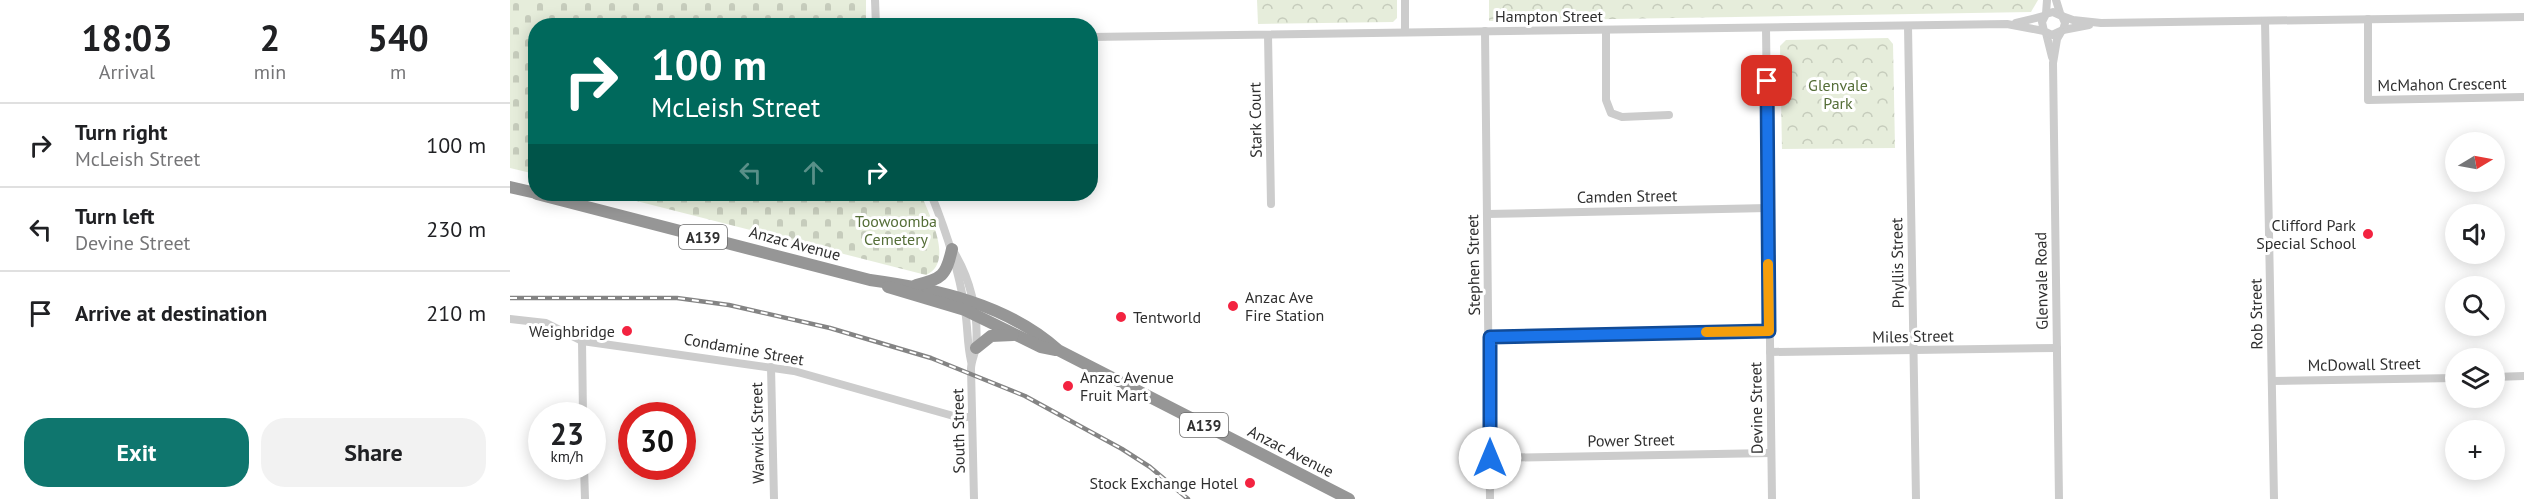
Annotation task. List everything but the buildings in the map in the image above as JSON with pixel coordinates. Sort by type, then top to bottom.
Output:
[{"type":"highway","name":"Anzac Avenue","points":[[510,187],[528,191]]},
{"type":"highway","name":"Anzac Avenue","points":[[567,201],[870,280],[912,286],[969,306],[1043,337],[1058,351]]},
{"type":"highway","points":[[912,286],[938,280],[944,275],[952,249]]},
{"type":"highway","name":"Anzac Avenue","points":[[870,280],[903,293],[969,306],[1017,335],[1041,347],[1058,351],[1350,499]]},
{"type":"highway","points":[[976,348],[991,336],[1017,335]]},
{"type":"street","points":[[874,0],[875,18]]},
{"type":"street","points":[[1405,0],[1405,32]]},
{"type":"street","points":[[2047,0],[2042,25],[2045,32],[2055,35],[2062,31],[2102,23]]},
{"type":"street","points":[[2056,0],[2065,22],[2062,31]]},
{"type":"street","points":[[2045,15],[2053,12],[2073,20],[2102,23],[2524,17]]},
{"type":"street","name":"Hampton Street","points":[[1098,37],[2007,24],[2045,15]]},
{"type":"street","name":"McMahon Crescent","points":[[2368,19],[2368,100],[2524,97]]},
{"type":"street","name":"Rob Street","points":[[2265,21],[2274,499]]},
{"type":"street","name":"Hampton Street","points":[[2007,24],[2045,32]]},
{"type":"street","name":"Phyllis Street","points":[[1908,26],[1916,499]]},
{"type":"street","name":"Devine Street","points":[[1766,28],[1772,499]]},
{"type":"street","name":"Stephen Street","points":[[1485,30],[1490,499]]},
{"type":"street","points":[[1606,30],[1606,100],[1611,113],[1622,117],[1669,115]]},
{"type":"street","name":"Glenvale Road","points":[[2059,499],[2054,63],[2057,39],[2062,31]]},
{"type":"street","name":"Glenvale Road","points":[[2045,32],[2054,63]]},
{"type":"street","name":"Stark Court","points":[[1269,35],[1271,204]]},
{"type":"street","name":"South Street","points":[[935,201],[969,306],[976,348],[972,363]]},
{"type":"street","name":"Camden Street","points":[[1487,214],[1768,208]]},
{"type":"street","name":"South Street","points":[[969,306],[968,348],[972,363],[974,499]]},
{"type":"street","name":"Condamine Street","points":[[510,319],[546,323],[582,340],[771,367],[957,417],[972,417]]},
{"type":"street","points":[[1490,337],[1769,331]]},
{"type":"street","points":[[582,340],[584,402]]},
{"type":"street","name":"Miles Street","points":[[1770,352],[1914,352],[2057,348]]},
{"type":"street","name":"Warwick Street","points":[[771,367],[774,499]]},
{"type":"street","points":[[2505,377],[2524,376]]},
{"type":"street","name":"McDowall Street","points":[[2272,381],[2445,378]]},
{"type":"street","name":"Power Street","points":[[1490,458],[1771,453]]},
{"type":"street","points":[[584,480],[585,499]]},
{"type":"green space","points":[[510,0],[866,0],[866,18],[528,18],[528,172],[510,168]]},
{"type":"green space","points":[[1257,0],[1397,0],[1397,18],[1393,22],[1258,24]]},
{"type":"green space","points":[[1489,0],[2038,0],[2031,12],[1489,21]]},
{"type":"green space","name":"Glenvale Park","points":[[1888,38],[1893,44],[1895,148],[1782,149],[1780,46],[1786,40]]},
{"type":"green space","name":"Toowoomba Cemetery","points":[[636,201],[924,201],[934,225],[939,249],[939,260],[934,269],[926,275]]},
{"type":"railway","points":[[510,298],[677,298],[729,305],[830,328],[931,358],[1025,396],[1122,449],[1150,467],[1188,499]]},
{"type":"slow traffic","points":[[1706,332],[1769,331],[1768,264]]},
{"type":"place","name":"Clifford Park Special School","points":[[2368,234]]},
{"type":"place","name":"Anzac Ave Fire Station","points":[[1233,306]]},
{"type":"place","name":"Tentworld","points":[[1121,317]]},
{"type":"place","name":"Weighbridge","points":[[627,331]]},
{"type":"place","name":"Anzac Avenue Fruit Mart","points":[[1068,386]]},
{"type":"place","name":"Stock Exchange Hotel","points":[[1250,483]]},
{"type":"route","points":[[1490,458],[1490,337],[1769,331],[1767,81]]}]
